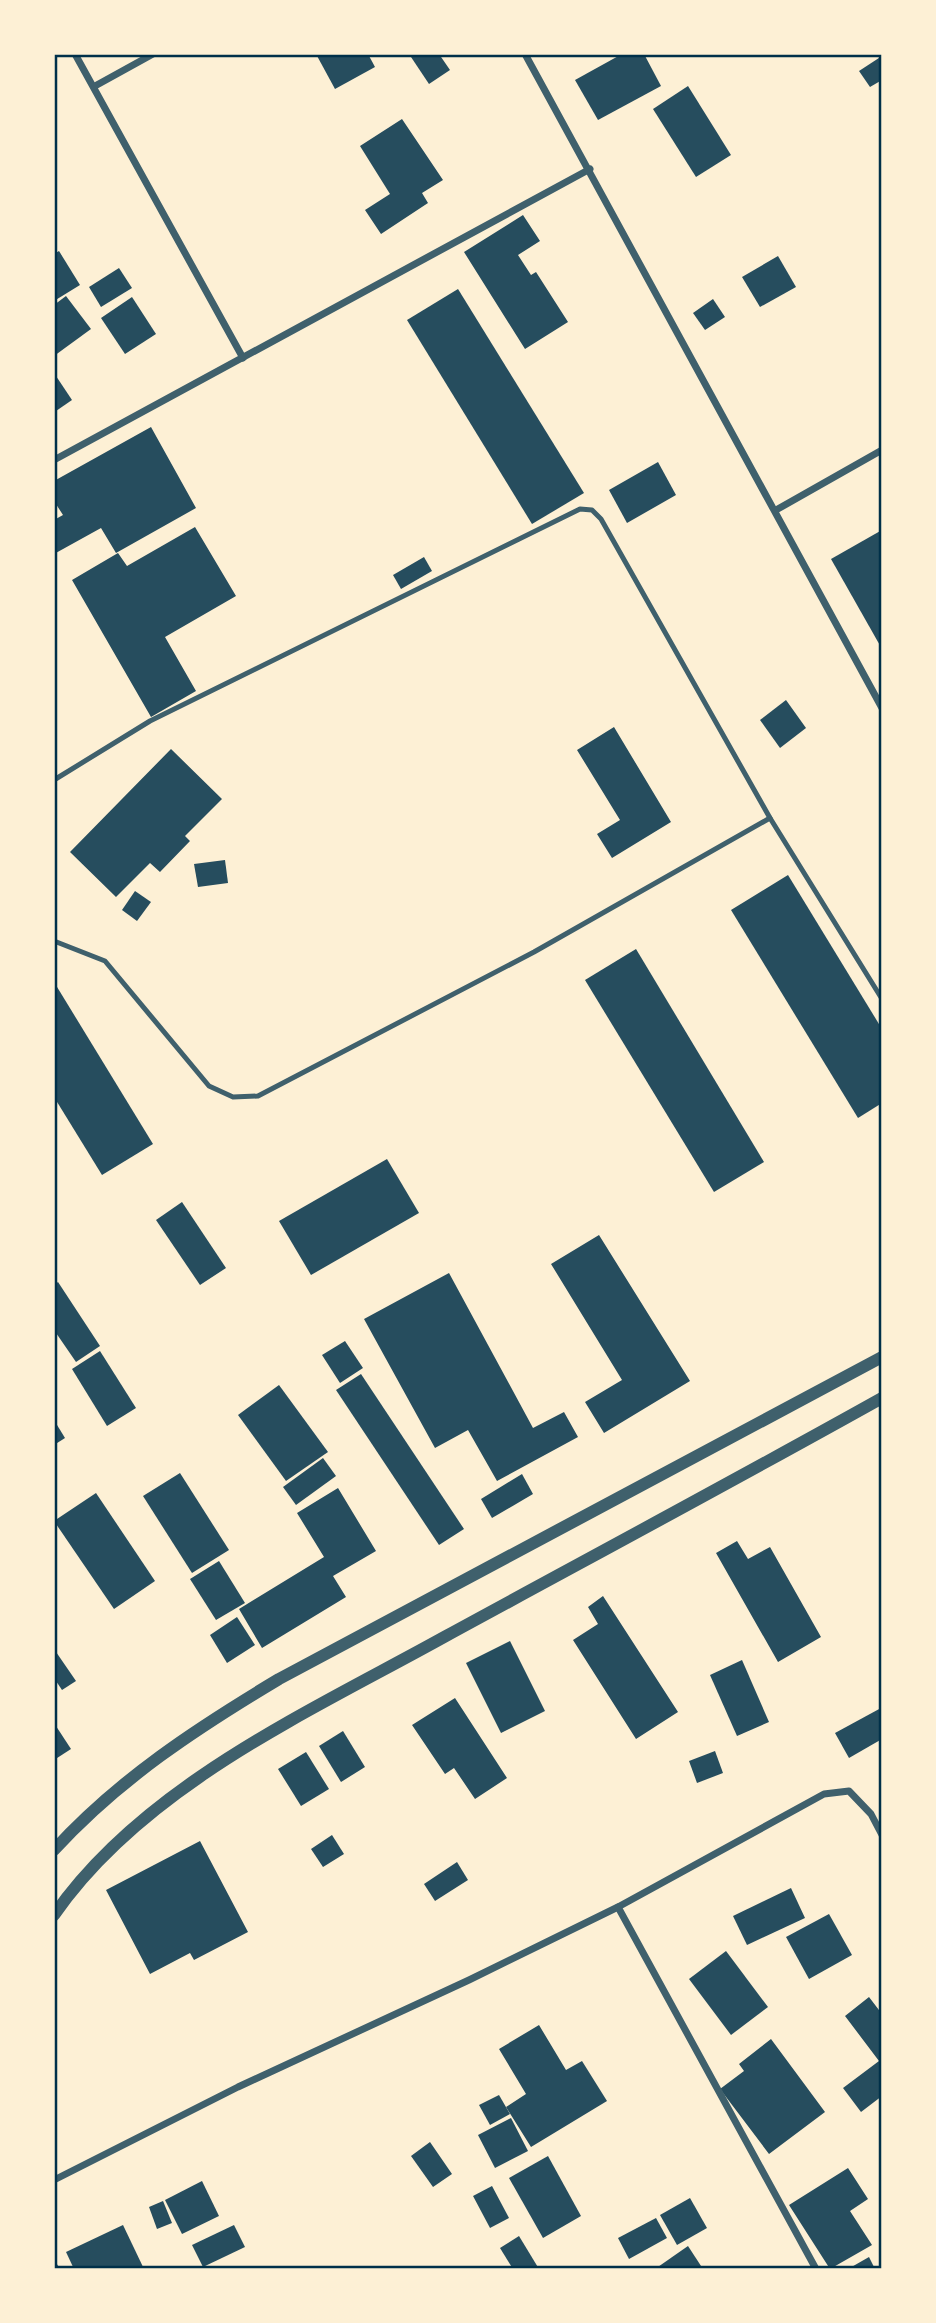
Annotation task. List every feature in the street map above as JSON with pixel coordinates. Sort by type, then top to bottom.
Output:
[{"type":"street","points":[[75,54],[243,358]]},
{"type":"street","points":[[95,86],[153,54]]},
{"type":"street","points":[[525,54],[882,708]]},
{"type":"street","points":[[54,460],[590,169]]},
{"type":"street","points":[[776,510],[882,450]]},
{"type":"street","points":[[54,1850],[80,1822],[128,1779],[201,1725],[279,1679],[882,1357]]},
{"type":"street","points":[[54,1915],[119,1840],[180,1793],[265,1737],[882,1398]]},
{"type":"street","points":[[54,2180],[238,2087],[618,1908],[824,1794],[849,1791],[871,1814],[882,1835]]},
{"type":"street","points":[[618,1908],[816,2269]]},
{"type":"lane","points":[[54,780],[150,721],[580,509],[592,510],[600,519],[769,818],[882,999]]},
{"type":"lane","points":[[54,941],[105,961],[209,1086],[233,1097],[258,1096],[534,951],[769,818]]},
{"type":"building","points":[[316,54],[368,54],[375,67],[335,89]]},
{"type":"building","points":[[409,54],[439,54],[450,70],[429,84]]},
{"type":"building","points":[[622,54],[644,54],[661,86],[598,120],[575,80]]},
{"type":"building","points":[[882,56],[882,80],[870,87],[859,71]]},
{"type":"building","points":[[688,86],[731,155],[696,177],[653,109]]},
{"type":"building","points":[[402,119],[443,180],[422,193],[428,203],[381,234],[365,210],[390,194],[360,146]]},
{"type":"building","points":[[523,215],[540,241],[518,255],[531,275],[536,272],[568,322],[525,349],[464,252]]},
{"type":"building","points":[[59,251],[80,285],[54,301],[54,254]]},
{"type":"building","points":[[778,256],[796,287],[760,307],[742,277]]},
{"type":"building","points":[[119,268],[132,288],[101,307],[89,287]]},
{"type":"building","points":[[458,289],[584,493],[532,524],[407,320]]},
{"type":"building","points":[[66,296],[91,329],[54,356],[54,305]]},
{"type":"building","points":[[132,297],[156,334],[125,354],[101,318]]},
{"type":"building","points":[[713,299],[725,317],[705,330],[693,313]]},
{"type":"building","points":[[54,373],[72,400],[56,411],[54,408]]},
{"type":"building","points":[[151,427],[196,508],[116,553],[101,528],[54,554],[54,520],[63,515],[54,501],[54,481]]},
{"type":"building","points":[[658,462],[676,495],[627,523],[609,490]]},
{"type":"building","points":[[195,527],[236,596],[165,637],[196,691],[151,717],[72,580],[118,553],[127,566]]},
{"type":"building","points":[[882,530],[882,649],[831,559]]},
{"type":"building","points":[[424,557],[432,571],[401,589],[393,575]]},
{"type":"building","points":[[786,700],[806,728],[780,748],[760,720]]},
{"type":"building","points":[[614,727],[671,822],[612,858],[597,834],[620,820],[577,750]]},
{"type":"building","points":[[171,749],[222,799],[185,836],[190,841],[160,872],[150,863],[116,897],[70,852]]},
{"type":"building","points":[[225,860],[228,883],[198,887],[194,864]]},
{"type":"building","points":[[788,875],[882,1029],[882,1103],[858,1118],[731,910]]},
{"type":"building","points":[[135,891],[151,902],[137,921],[122,910]]},
{"type":"building","points":[[636,949],[764,1162],[714,1192],[585,980]]},
{"type":"building","points":[[54,982],[153,1144],[102,1175],[54,1097]]},
{"type":"building","points":[[387,1159],[419,1213],[311,1275],[279,1221]]},
{"type":"building","points":[[182,1202],[226,1268],[200,1285],[156,1220]]},
{"type":"building","points":[[599,1235],[690,1381],[604,1433],[585,1402],[622,1380],[551,1264]]},
{"type":"building","points":[[449,1273],[533,1428],[564,1412],[578,1437],[497,1481],[468,1430],[435,1448],[364,1319]]},
{"type":"building","points":[[58,1282],[100,1346],[76,1362],[54,1330],[54,1285]]},
{"type":"building","points":[[345,1341],[363,1368],[340,1383],[322,1355]]},
{"type":"building","points":[[100,1351],[136,1408],[107,1426],[72,1369]]},
{"type":"building","points":[[361,1374],[464,1529],[439,1545],[336,1390]]},
{"type":"building","points":[[279,1385],[328,1452],[286,1481],[238,1415]]},
{"type":"building","points":[[54,1420],[65,1438],[54,1445]]},
{"type":"building","points":[[323,1458],[336,1476],[296,1505],[283,1487]]},
{"type":"building","points":[[180,1473],[229,1550],[192,1573],[143,1496]]},
{"type":"building","points":[[522,1474],[533,1494],[492,1518],[481,1499]]},
{"type":"building","points":[[338,1488],[376,1551],[333,1576],[346,1597],[262,1648],[239,1609],[324,1557],[297,1513]]},
{"type":"building","points":[[96,1493],[155,1581],[114,1609],[54,1521]]},
{"type":"building","points":[[737,1541],[748,1559],[770,1547],[821,1637],[778,1662],[716,1553]]},
{"type":"building","points":[[219,1561],[245,1603],[216,1620],[190,1579]]},
{"type":"building","points":[[603,1596],[678,1712],[636,1739],[573,1640],[598,1624],[588,1607]]},
{"type":"building","points":[[237,1617],[255,1645],[227,1663],[210,1635]]},
{"type":"building","points":[[510,1641],[545,1711],[501,1733],[466,1663]]},
{"type":"building","points":[[54,1649],[76,1681],[62,1690],[54,1678]]},
{"type":"building","points":[[742,1660],[769,1722],[737,1736],[710,1675]]},
{"type":"building","points":[[455,1698],[507,1778],[475,1799],[454,1768],[445,1774],[412,1725]]},
{"type":"building","points":[[881,1708],[882,1739],[849,1758],[835,1733]]},
{"type":"building","points":[[54,1723],[71,1749],[54,1760]]},
{"type":"building","points":[[343,1731],[365,1767],[341,1782],[319,1746]]},
{"type":"building","points":[[715,1751],[723,1773],[697,1783],[689,1761]]},
{"type":"building","points":[[306,1752],[329,1789],[301,1806],[278,1769]]},
{"type":"building","points":[[332,1835],[344,1854],[323,1867],[311,1849]]},
{"type":"building","points":[[200,1841],[248,1932],[194,1960],[190,1953],[150,1974],[106,1890]]},
{"type":"building","points":[[457,1862],[468,1880],[435,1901],[424,1884]]},
{"type":"building","points":[[791,1888],[805,1918],[747,1945],[733,1916]]},
{"type":"building","points":[[829,1914],[852,1955],[809,1979],[786,1937]]},
{"type":"building","points":[[726,1951],[768,2007],[731,2035],[689,1979]]},
{"type":"building","points":[[869,1997],[882,2014],[882,2096],[861,2112],[843,2088],[879,2061],[845,2016]]},
{"type":"building","points":[[539,2025],[566,2070],[582,2061],[607,2101],[531,2147],[506,2107],[526,2094],[499,2049]]},
{"type":"building","points":[[771,2039],[825,2112],[769,2154],[720,2089],[744,2071],[739,2064]]},
{"type":"building","points":[[499,2095],[510,2114],[490,2125],[479,2105]]},
{"type":"building","points":[[511,2118],[528,2151],[495,2168],[478,2135]]},
{"type":"building","points":[[430,2142],[452,2174],[433,2187],[411,2156]]},
{"type":"building","points":[[548,2156],[581,2216],[543,2238],[509,2178]]},
{"type":"building","points":[[848,2168],[868,2199],[850,2211],[872,2245],[830,2269],[789,2205]]},
{"type":"building","points":[[202,2181],[219,2216],[182,2234],[165,2200]]},
{"type":"building","points":[[492,2186],[509,2218],[490,2228],[473,2196]]},
{"type":"building","points":[[690,2198],[707,2228],[677,2245],[660,2215]]},
{"type":"building","points":[[163,2201],[172,2223],[157,2229],[149,2207]]},
{"type":"building","points":[[656,2218],[667,2238],[629,2259],[618,2238]]},
{"type":"building","points":[[123,2225],[144,2269],[74,2269],[66,2252]]},
{"type":"building","points":[[234,2225],[245,2247],[203,2267],[192,2245]]},
{"type":"building","points":[[519,2236],[539,2269],[513,2269],[500,2248]]},
{"type":"building","points":[[688,2246],[703,2269],[655,2269]]},
{"type":"building","points":[[869,2257],[875,2269],[848,2269]]}]
